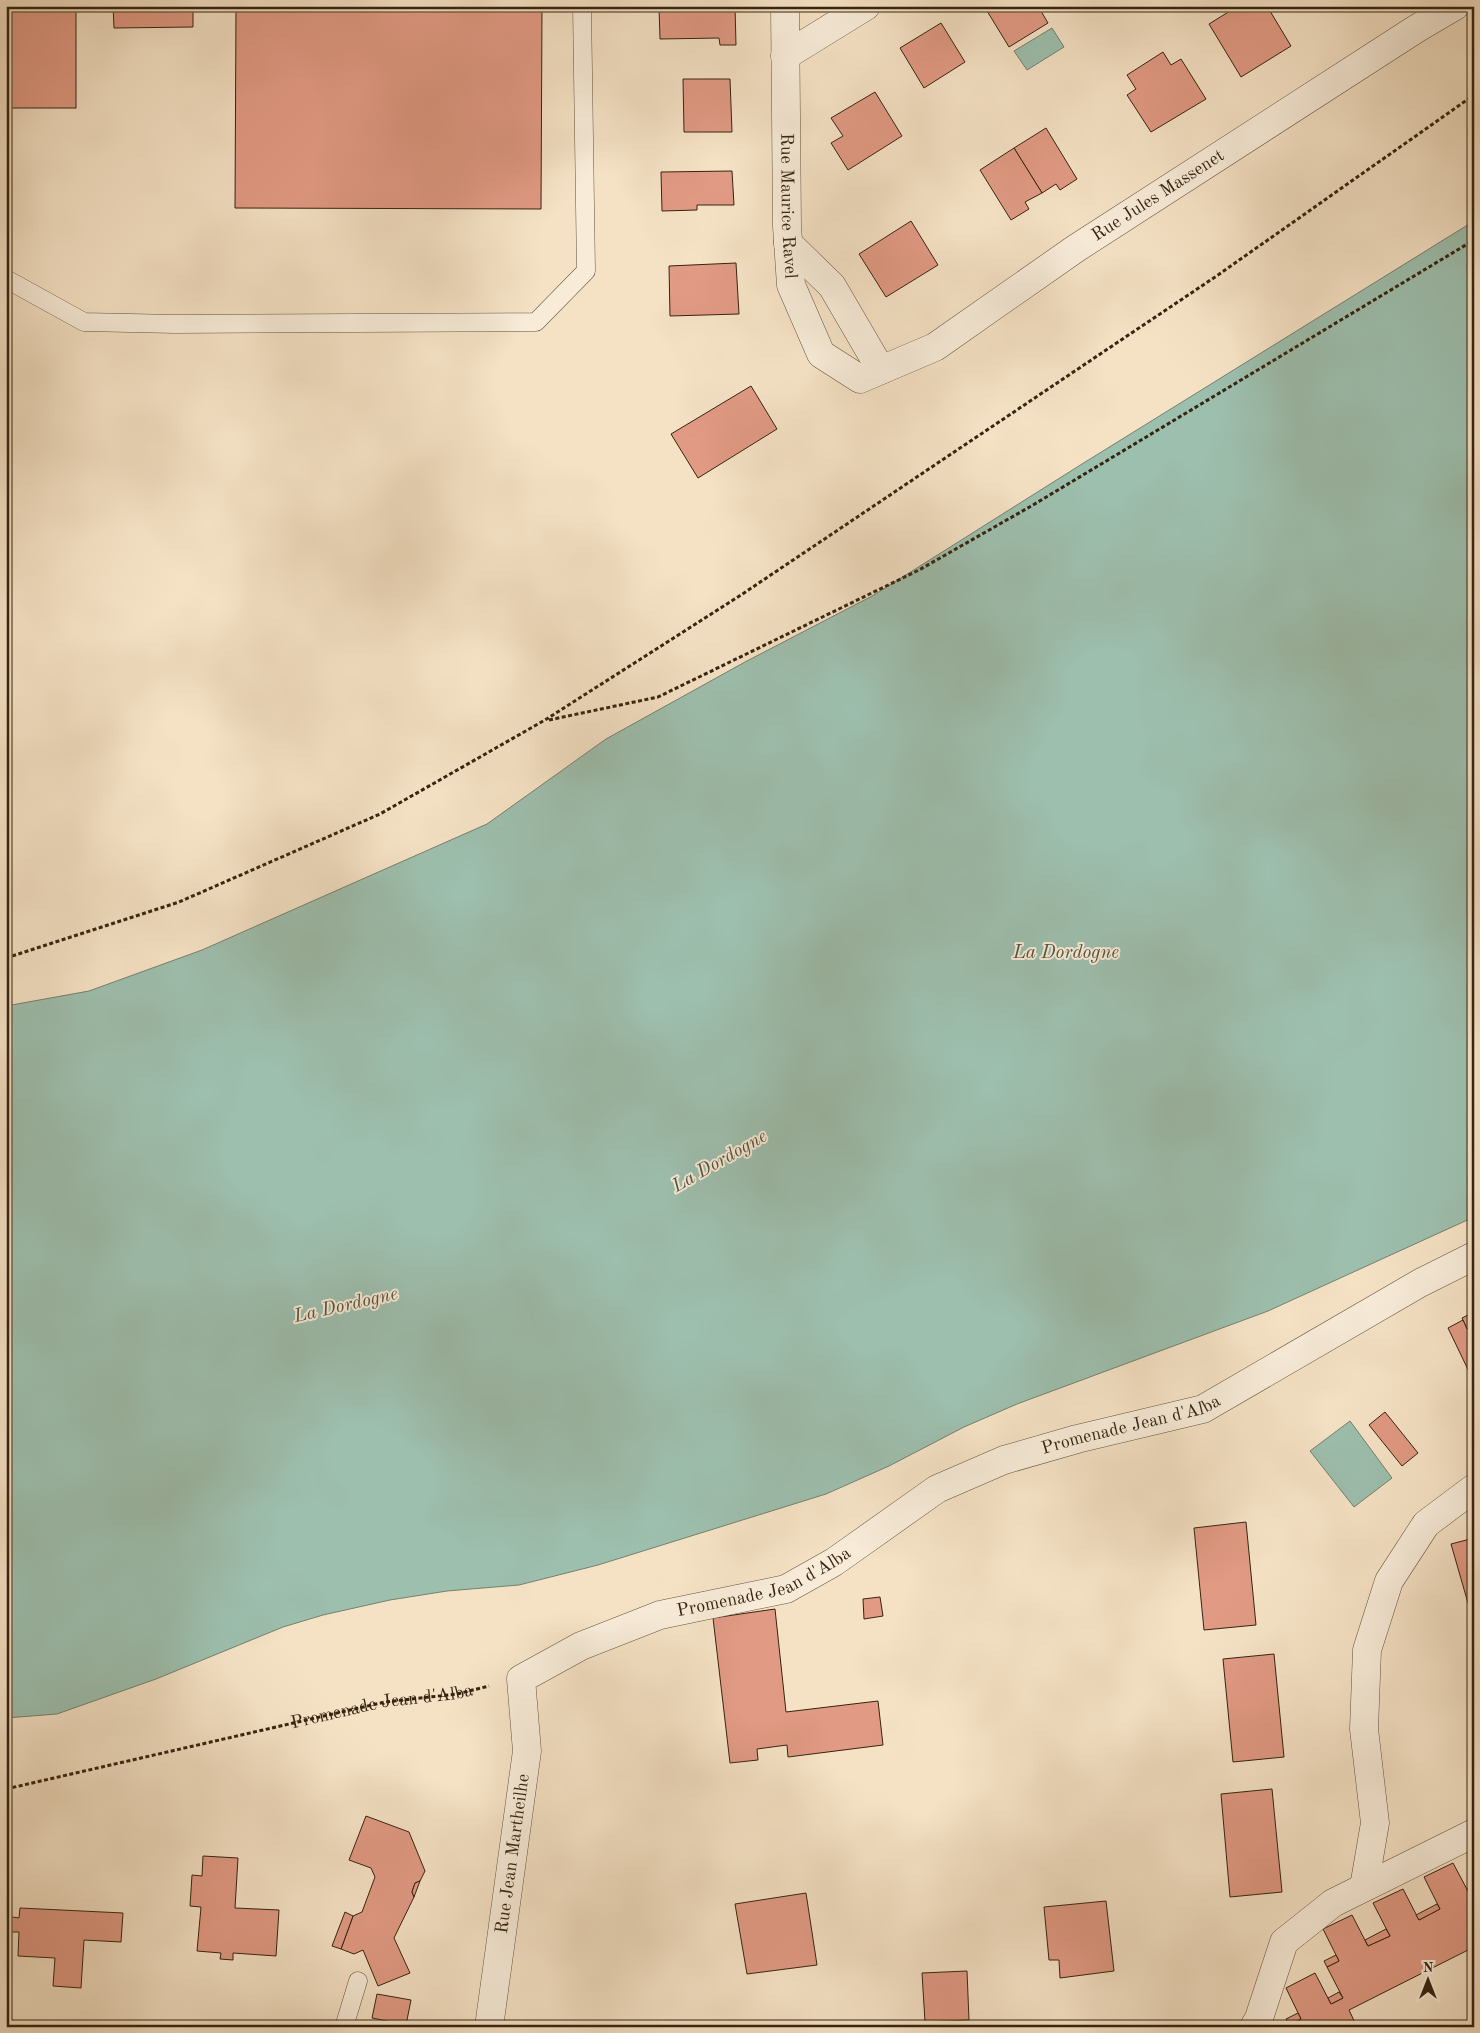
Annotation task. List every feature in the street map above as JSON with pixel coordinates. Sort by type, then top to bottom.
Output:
[{"type":"street","name":"Rue Maurice Ravel","points":[[785,6],[788,243],[791,285],[821,354],[870,374]]},
{"type":"street","points":[[785,56],[866,6]]},
{"type":"street","name":"Rue Jules Massenet","points":[[870,374],[935,347],[1075,249],[1416,28],[1455,6]]},
{"type":"street","points":[[788,243],[832,286],[870,374]]},
{"type":"street","name":"Promenade Jean d'Alba","points":[[521,1679],[581,1646],[660,1614],[786,1589],[834,1562],[937,1488],[1004,1460],[1203,1409],[1420,1283],[1474,1256]]},
{"type":"street","points":[[1364,1887],[1375,1823],[1364,1729],[1367,1650],[1389,1581],[1426,1524],[1474,1488]]},
{"type":"street","name":"Rue Jean Martheilhe","points":[[489,2027],[527,1751],[521,1679]]},
{"type":"street","points":[[1254,2027],[1260,2018],[1284,1942],[1332,1902],[1474,1833]]},
{"type":"lane","points":[[6,279],[84,322],[175,324],[536,322],[586,271],[582,6]]},
{"type":"lane","points":[[344,2027],[358,1981]]},
{"type":"path","points":[[6,958],[179,902],[380,814],[545,720],[741,595],[1210,280],[1474,95]]},
{"type":"path","points":[[545,720],[658,697],[919,570],[1033,505],[1474,240]]},
{"type":"path","name":"Promenade Jean d'Alba","points":[[6,1789],[385,1702],[456,1694],[521,1679]]},
{"type":"water","points":[[1052,28],[1064,47],[1027,70],[1014,51]]},
{"type":"water","name":"La Dordogne","points":[[1474,221],[1474,1217],[1268,1311],[1017,1404],[964,1427],[889,1466],[826,1494],[598,1565],[519,1585],[447,1591],[390,1600],[323,1615],[283,1627],[156,1679],[57,1714],[6,1718],[6,1006],[89,991],[202,950],[487,824],[606,739],[745,662],[874,595]]},
{"type":"water","points":[[1350,1421],[1392,1478],[1354,1507],[1310,1451]]},
{"type":"building","points":[[6,6],[76,6],[76,108],[6,108]]},
{"type":"building","points":[[113,6],[193,6],[193,27],[114,28]]},
{"type":"building","points":[[236,6],[542,6],[541,209],[235,208]]},
{"type":"building","points":[[659,6],[735,6],[736,45],[720,45],[719,38],[660,39]]},
{"type":"building","points":[[984,6],[1038,6],[1048,23],[1009,47]]},
{"type":"building","points":[[1238,6],[1267,6],[1291,46],[1241,77],[1209,24]]},
{"type":"building","points":[[941,23],[965,62],[924,88],[900,48]]},
{"type":"building","points":[[1163,52],[1171,65],[1181,59],[1206,99],[1151,132],[1127,95],[1136,89],[1127,75]]},
{"type":"building","points":[[683,79],[730,79],[732,132],[684,132]]},
{"type":"building","points":[[875,92],[902,136],[848,170],[831,143],[843,136],[831,118]]},
{"type":"building","points":[[1046,128],[1077,179],[1060,190],[1056,184],[1042,193],[1014,148]]},
{"type":"building","points":[[1014,148],[1042,193],[1025,202],[1029,209],[1011,220],[980,170]]},
{"type":"building","points":[[732,171],[734,205],[697,205],[697,210],[662,211],[661,172]]},
{"type":"building","points":[[911,221],[938,265],[886,297],[859,254]]},
{"type":"building","points":[[736,263],[739,314],[670,316],[669,266]]},
{"type":"building","points":[[751,386],[777,429],[698,478],[671,434]]},
{"type":"building","points":[[1474,1312],[1474,1326],[1467,1329],[1462,1318]]},
{"type":"building","points":[[1463,1320],[1467,1329],[1474,1326],[1474,1382],[1448,1328]]},
{"type":"building","points":[[1385,1412],[1418,1453],[1402,1466],[1369,1425]]},
{"type":"building","points":[[1246,1522],[1256,1625],[1204,1630],[1194,1528]]},
{"type":"building","points":[[1474,1538],[1474,1624],[1451,1544]]},
{"type":"building","points":[[880,1597],[883,1616],[864,1619],[863,1599]]},
{"type":"building","points":[[775,1609],[786,1712],[878,1701],[883,1745],[788,1757],[787,1745],[757,1749],[758,1760],[730,1763],[713,1618]]},
{"type":"building","points":[[1274,1654],[1284,1757],[1233,1762],[1223,1659]]},
{"type":"building","points":[[1272,1789],[1282,1892],[1230,1897],[1221,1794]]},
{"type":"building","points":[[366,1816],[409,1832],[425,1871],[420,1881],[415,1883],[412,1892],[414,1897],[394,1938],[410,1973],[378,1986],[363,1950],[354,1954],[341,1949],[353,1916],[362,1912],[375,1877],[371,1868],[349,1860]]},
{"type":"building","points":[[203,1856],[238,1858],[235,1908],[279,1910],[276,1956],[233,1953],[233,1960],[220,1959],[221,1953],[197,1951],[201,1907],[190,1906],[192,1875],[202,1876]]},
{"type":"building","points":[[1453,1863],[1470,1895],[1474,1892],[1474,1947],[1349,2010],[1357,2027],[1291,2027],[1289,2025],[1301,2019],[1286,1988],[1315,1973],[1331,2004],[1343,1998],[1327,1967],[1339,1961],[1323,1929],[1352,1915],[1368,1946],[1390,1936],[1373,1903],[1403,1889],[1419,1920],[1440,1909],[1424,1877]]},
{"type":"building","points":[[420,1881],[414,1897],[412,1892],[415,1883]]},
{"type":"building","points":[[1474,1885],[1474,1892],[1470,1895],[1467,1889]]},
{"type":"building","points":[[806,1893],[817,1965],[747,1974],[735,1904]]},
{"type":"building","points":[[1106,1901],[1114,1971],[1060,1978],[1059,1960],[1049,1960],[1044,1907]]},
{"type":"building","points":[[1437,1904],[1440,1909],[1419,1920],[1416,1915]]},
{"type":"building","points":[[20,1908],[123,1913],[121,1942],[84,1940],[81,1988],[53,1986],[55,1958],[18,1956],[19,1932],[6,1932],[6,1916],[19,1918]]},
{"type":"building","points":[[345,1912],[353,1916],[341,1949],[332,1946]]},
{"type":"building","points":[[1386,1929],[1390,1936],[1368,1946],[1365,1940]]},
{"type":"building","points":[[1336,1955],[1339,1961],[1327,1967],[1324,1961]]},
{"type":"building","points":[[967,1971],[969,2020],[925,2022],[922,1973]]},
{"type":"building","points":[[1339,1992],[1343,1998],[1331,2004],[1328,1998]]},
{"type":"building","points":[[377,1994],[411,2000],[406,2025],[372,2018]]},
{"type":"building","points":[[1298,2013],[1301,2019],[1289,2025],[1286,2019]]}]
